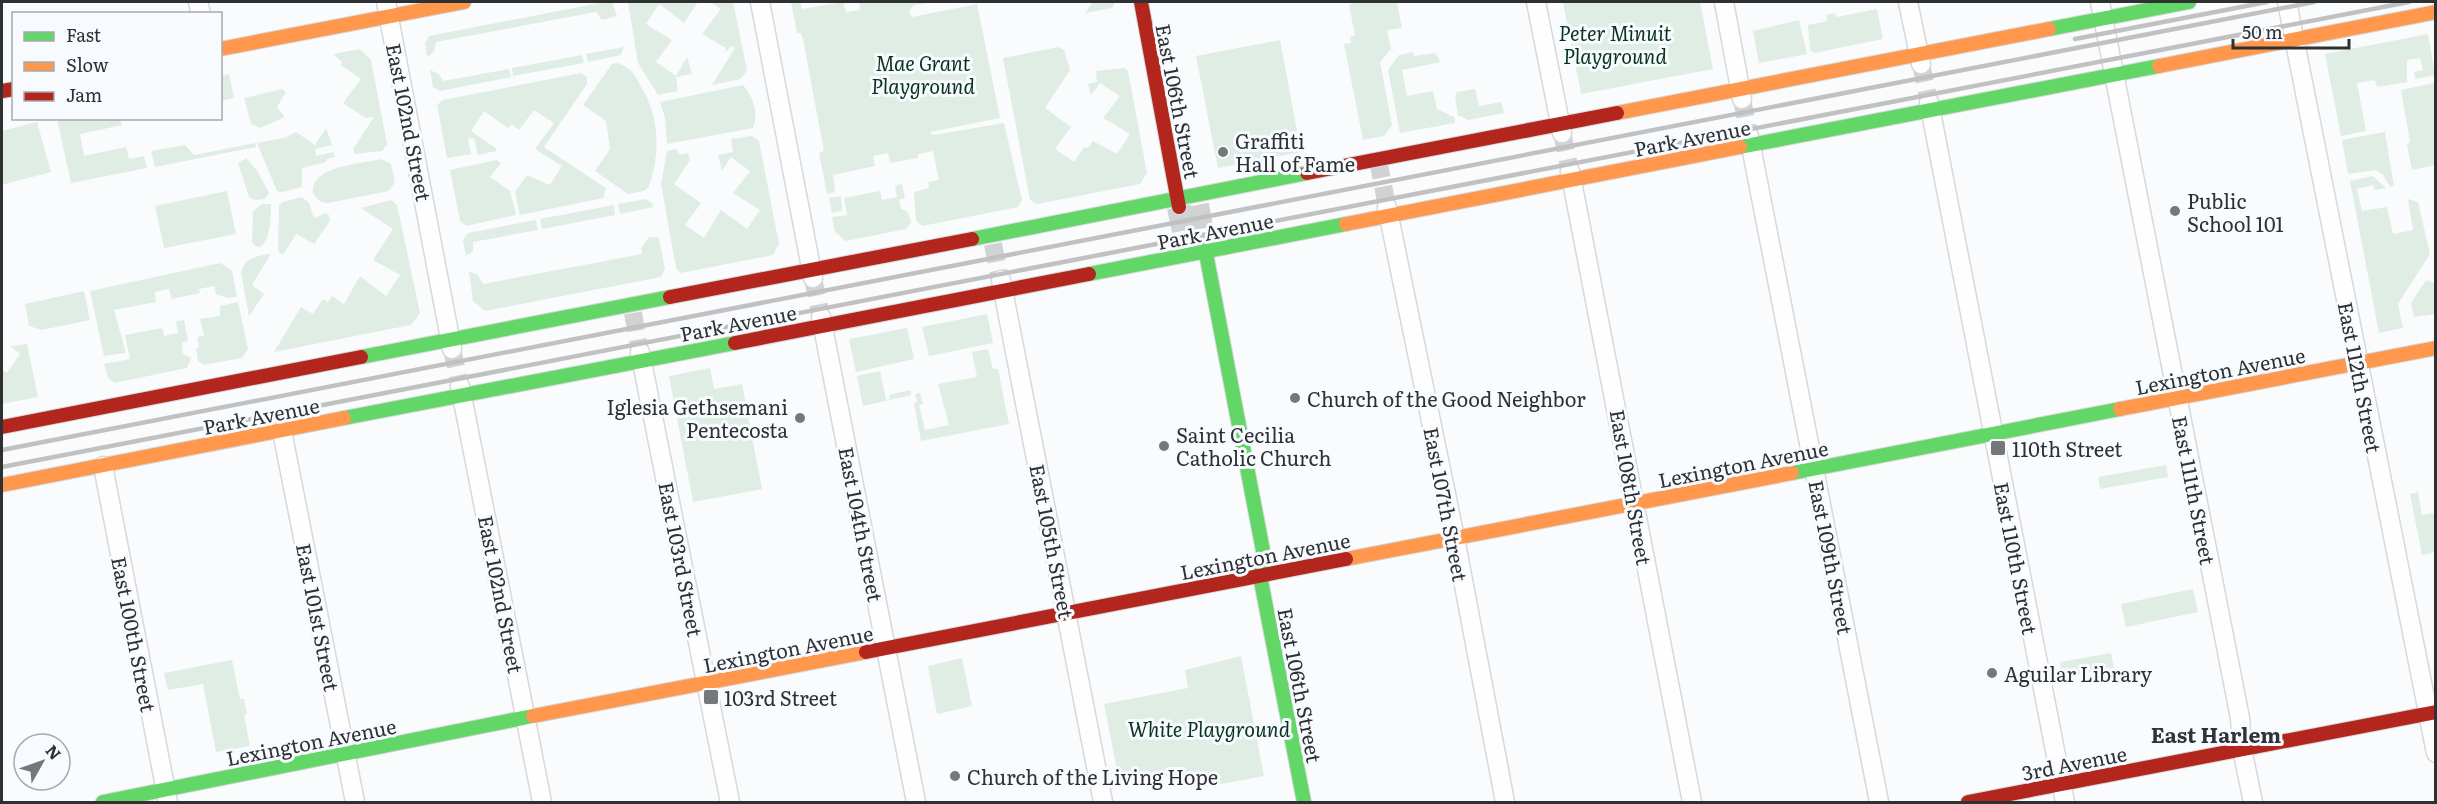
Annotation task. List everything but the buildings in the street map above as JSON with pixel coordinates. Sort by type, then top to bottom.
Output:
[{"type":"main road","points":[[222,49],[388,9],[464,2]]},
{"type":"main road","name":"East 106th Street","points":[[1141,2],[1178,202]]},
{"type":"main road","name":"Park Avenue","points":[[2,427],[632,309],[1920,59],[2102,10],[2189,2]]},
{"type":"main road","name":"Park Avenue","points":[[2,485],[282,431],[462,391],[1002,285],[1190,257],[1205,247],[1388,211],[1929,106],[2114,76],[2436,12]]},
{"type":"main road","name":"East 106th Street","points":[[1190,180],[1195,200]]},
{"type":"main road","name":"East 106th Street","points":[[1205,247],[1264,556],[1260,576],[1304,802]]},
{"type":"main road","name":"Lexington Avenue","points":[[103,802],[167,796],[346,754],[526,718],[2436,348]]},
{"type":"main road","name":"East 106th Street","points":[[1248,559],[1260,576]]},
{"type":"main road","name":"3rd Avenue","points":[[1968,802],[2063,793],[2242,749],[2432,712]]},
{"type":"street","points":[[760,2],[812,273]]},
{"type":"street","points":[[1536,2],[1561,128]]},
{"type":"street","points":[[1724,2],[1741,94]]},
{"type":"street","points":[[1908,2],[1920,59]]},
{"type":"street","name":"East 112th Street","points":[[2287,2],[2358,363],[2432,712],[2436,753]]},
{"type":"street","name":"East 102nd Street","points":[[388,9],[452,343]]},
{"type":"street","name":"East 111th Street","points":[[2102,10],[2240,718],[2242,749],[2253,802]]},
{"type":"street","name":"East 110th Street","points":[[1929,106],[2063,793]]},
{"type":"street","name":"East 109th Street","points":[[1750,140],[1879,802]]},
{"type":"street","name":"East 108th Street","points":[[1571,176],[1692,802]]},
{"type":"street","name":"East 107th Street","points":[[1388,211],[1455,538],[1505,802]]},
{"type":"street","name":"East 105th Street","points":[[1002,285],[1103,802]]},
{"type":"street","name":"East 104th Street","points":[[822,321],[916,802]]},
{"type":"street","name":"East 103rd Street","points":[[641,356],[730,802]]},
{"type":"street","name":"East 102nd Street","points":[[462,391],[542,802]]},
{"type":"street","name":"East 101st Street","points":[[282,431],[355,802]]},
{"type":"street","name":"East 100th Street","points":[[103,466],[167,796]]},
{"type":"green space","points":[[612,2],[617,16],[602,20],[596,12],[436,42],[434,52],[427,57],[425,43],[429,36]]},
{"type":"green space","points":[[628,2],[698,2],[684,23],[659,4],[646,24],[672,40],[656,62],[676,76],[687,57],[692,74],[676,77],[678,91],[658,95],[638,63]]},
{"type":"green space","points":[[710,2],[733,2],[747,70],[741,79],[712,85],[735,48],[731,46],[725,53],[726,48],[702,34],[721,9]]},
{"type":"green space","name":"Mae Grant Playground","points":[[791,2],[800,2],[802,9],[843,2],[846,12],[860,10],[859,2],[935,2],[914,5],[909,11],[912,17],[977,4],[1000,118],[930,132],[933,135],[1004,123],[1022,200],[1018,207],[922,226],[916,221],[914,192],[929,188],[928,182],[939,180],[933,151],[918,154],[918,158],[890,163],[888,153],[873,156],[875,166],[833,175],[835,192],[827,194],[819,153],[824,151],[803,39],[801,33],[797,33]]},
{"type":"green space","points":[[1093,2],[1115,3],[1112,8],[1085,13]]},
{"type":"green space","points":[[1397,2],[1402,28],[1387,30],[1391,49],[1380,62],[1392,125],[1384,136],[1363,140],[1344,44],[1351,43],[1350,37],[1355,36],[1349,4]]},
{"type":"green space","name":"Peter Minuit Playground","points":[[1563,2],[1700,2],[1713,69],[1581,94]]},
{"type":"green space","points":[[1877,9],[1883,39],[1814,53],[1810,50],[1808,25],[1827,21],[1826,15],[1835,13],[1836,17]]},
{"type":"green space","points":[[1799,20],[1807,54],[1759,63],[1753,31]]},
{"type":"green space","points":[[2428,34],[2435,75],[2415,79],[2414,72],[2423,70],[2420,58],[2407,60],[2407,82],[2377,87],[2375,80],[2357,83],[2366,131],[2341,136],[2325,54]]},
{"type":"green space","points":[[1280,40],[1301,152],[1218,168],[1196,56]]},
{"type":"green space","points":[[624,47],[621,55],[588,62],[586,54]]},
{"type":"green space","points":[[1059,47],[1064,50],[1070,70],[1045,108],[1071,127],[1055,149],[1074,162],[1084,147],[1088,148],[1093,141],[1117,154],[1130,134],[1103,118],[1120,96],[1100,83],[1091,95],[1088,84],[1097,82],[1096,71],[1125,68],[1128,71],[1147,173],[1140,184],[1037,204],[1030,200],[1003,58]]},
{"type":"green space","points":[[360,49],[371,60],[387,144],[382,151],[355,154],[353,149],[374,117],[366,118],[343,103],[361,79],[341,65],[342,62],[333,54]]},
{"type":"green space","points":[[1413,52],[1414,56],[1435,53],[1441,62],[1402,70],[1407,96],[1433,91],[1437,109],[1454,117],[1455,123],[1400,133],[1388,70],[1399,55]]},
{"type":"green space","points":[[582,55],[584,63],[513,76],[512,68]]},
{"type":"green space","points":[[617,63],[626,67],[637,79],[648,100],[655,124],[655,162],[649,187],[644,191],[628,194],[595,171],[610,149],[606,121],[583,105],[612,64]]},
{"type":"green space","points":[[509,69],[511,77],[440,91],[433,87],[430,70],[439,74],[443,81]]},
{"type":"green space","points":[[581,73],[587,77],[587,84],[544,147],[606,188],[603,198],[520,215],[515,192],[527,175],[550,185],[562,166],[535,149],[554,123],[534,110],[519,130],[512,124],[508,128],[484,111],[471,131],[497,149],[496,151],[478,155],[474,138],[468,139],[471,154],[447,158],[437,105],[443,100]]},
{"type":"green space","points":[[229,74],[234,98],[222,101],[222,76]]},
{"type":"green space","points":[[2434,83],[2435,165],[2412,170],[2407,144],[2410,142],[2401,90]]},
{"type":"green space","points":[[743,85],[754,105],[753,128],[667,144],[665,118],[660,102]]},
{"type":"green space","points":[[282,89],[286,92],[277,107],[284,116],[283,118],[260,128],[251,124],[244,98]]},
{"type":"green space","points":[[1475,89],[1479,106],[1501,102],[1504,113],[1468,120],[1458,115],[1455,98],[1457,92]]},
{"type":"green space","points":[[57,120],[120,120],[122,125],[80,134],[84,156],[126,147],[129,159],[144,156],[147,168],[71,183]]},
{"type":"green space","points":[[37,122],[51,172],[2,185],[2,131]]},
{"type":"green space","points":[[326,128],[332,145],[315,149],[316,156],[333,152],[335,157],[327,159],[326,162],[302,168],[302,187],[277,191],[257,143],[284,138],[296,132],[315,145]]},
{"type":"green space","points":[[2385,132],[2394,186],[2390,187],[2383,175],[2376,170],[2348,174],[2342,140]]},
{"type":"green space","points":[[752,136],[759,141],[779,244],[773,255],[681,273],[676,268],[661,184],[667,151],[677,149],[679,155],[688,153],[690,160],[674,184],[701,203],[685,225],[704,238],[721,210],[747,229],[760,210],[733,193],[750,171],[731,157],[722,171],[718,155],[733,152],[731,139]]},
{"type":"green space","points":[[255,143],[256,147],[155,167],[151,151],[185,145],[194,155]]},
{"type":"green space","points":[[246,158],[258,172],[269,193],[265,199],[255,200],[249,197],[238,163]]},
{"type":"green space","points":[[381,159],[391,164],[395,182],[389,191],[328,203],[321,202],[313,194],[314,185],[319,177],[327,172]]},
{"type":"green space","points":[[497,160],[501,163],[490,177],[510,191],[516,215],[466,226],[460,221],[450,170]]},
{"type":"green space","points":[[2373,176],[2386,188],[2375,190],[2373,185],[2357,189],[2362,211],[2387,207],[2393,234],[2413,230],[2408,199],[2418,202],[2430,254],[2398,304],[2403,328],[2379,333],[2350,181]]},
{"type":"green space","points":[[902,184],[905,198],[899,200],[901,209],[908,212],[911,222],[906,229],[846,241],[835,232],[832,217],[847,215],[844,198],[880,191],[882,200],[897,197],[895,185]]},
{"type":"green space","points":[[227,191],[236,234],[164,248],[155,206]]},
{"type":"green space","points":[[841,196],[842,211],[832,213],[829,198]]},
{"type":"green space","points":[[302,197],[309,203],[314,218],[326,213],[330,221],[314,244],[296,234],[283,255],[278,251],[279,206],[282,202]]},
{"type":"green space","points":[[646,199],[652,203],[653,207],[620,214],[618,204]]},
{"type":"green space","points":[[391,200],[397,205],[420,313],[411,325],[274,352],[301,307],[313,314],[323,299],[328,302],[332,296],[344,304],[360,276],[386,296],[400,275],[373,260],[393,229],[361,208]]},
{"type":"green space","points":[[262,204],[271,204],[271,215],[268,234],[264,244],[260,247],[255,246],[252,242],[253,211]]},
{"type":"green space","points":[[614,205],[615,215],[542,229],[540,219]]},
{"type":"green space","points":[[536,220],[538,230],[473,242],[473,251],[466,256],[463,240],[468,233]]},
{"type":"green space","points":[[649,237],[659,238],[665,269],[661,277],[485,311],[473,301],[469,271],[478,275],[483,284],[642,254],[641,249]]},
{"type":"green space","points":[[271,254],[252,285],[264,294],[249,316],[241,273],[248,260]]},
{"type":"green space","points":[[220,263],[232,270],[237,297],[227,298],[216,294],[214,286],[199,289],[200,293],[172,299],[169,289],[155,292],[156,302],[114,310],[126,353],[104,356],[90,291]]},
{"type":"green space","points":[[2426,280],[2435,283],[2435,314],[2414,317],[2411,303]]},
{"type":"green space","points":[[84,291],[90,320],[42,330],[29,326],[25,304]]},
{"type":"green space","points":[[238,302],[248,349],[242,358],[204,365],[198,361],[196,348],[199,347],[197,337],[204,336],[200,319],[220,316],[220,306]]},
{"type":"green space","points":[[987,314],[993,343],[929,356],[922,327]]},
{"type":"green space","points":[[184,320],[188,341],[182,342],[183,354],[191,358],[187,368],[114,383],[108,378],[104,364],[130,359],[125,335],[162,328],[164,336],[178,333],[176,321]]},
{"type":"green space","points":[[907,328],[914,359],[856,372],[849,339]]},
{"type":"green space","points":[[27,344],[38,397],[2,404],[2,370],[7,373],[20,354],[10,346]]},
{"type":"green space","points":[[988,349],[993,369],[998,369],[1009,424],[921,441],[914,403],[917,402],[915,394],[920,393],[923,404],[919,405],[925,430],[949,425],[938,384],[977,377],[972,352]]},
{"type":"green space","points":[[710,368],[714,389],[742,384],[762,489],[693,502],[669,376]]},
{"type":"green space","points":[[880,371],[886,400],[890,399],[889,395],[910,390],[911,395],[863,406],[857,376]]},
{"type":"green space","points":[[2166,465],[2168,477],[2100,489],[2098,477]]},
{"type":"green space","points":[[2418,492],[2422,515],[2435,513],[2435,552],[2422,555],[2410,494]]},
{"type":"green space","points":[[2193,589],[2198,612],[2126,627],[2121,604]]},
{"type":"green space","points":[[2111,653],[2114,668],[2062,677],[2060,662]]},
{"type":"green space","name":"White Playground","points":[[1241,656],[1264,776],[1195,789],[1191,772],[1120,785],[1104,704],[1188,688],[1185,670]]},
{"type":"green space","points":[[962,658],[972,706],[937,714],[928,666]]},
{"type":"green space","points":[[232,660],[240,699],[244,699],[247,714],[244,715],[250,746],[216,752],[203,684],[168,690],[164,673]]},
{"type":"tunnel","points":[[1921,64],[1929,102]]},
{"type":"tunnel","points":[[1742,99],[1749,135]]},
{"type":"tunnel","points":[[1562,133],[1570,171]]},
{"type":"tunnel","points":[[1378,160],[1387,206]]},
{"type":"tunnel","points":[[1197,205],[1204,243]]},
{"type":"tunnel","points":[[1179,207],[1187,246]]},
{"type":"tunnel","points":[[993,244],[1000,280]]},
{"type":"tunnel","points":[[813,278],[821,317]]},
{"type":"tunnel","points":[[633,313],[640,352]]},
{"type":"tunnel","points":[[452,349],[460,386]]},
{"type":"railway","points":[[2075,39],[2267,2]]},
{"type":"railway","points":[[2,450],[2314,2]]},
{"type":"railway","points":[[2,467],[2409,2]]},
{"type":"traffic: fast","points":[[2049,29],[2189,2]]},
{"type":"traffic: fast","points":[[1740,147],[2159,66]]},
{"type":"traffic: fast","points":[[972,239],[1307,173]]},
{"type":"traffic: fast","points":[[1089,274],[1346,224]]},
{"type":"traffic: fast","points":[[1204,243],[1264,556],[1260,576],[1304,802]]},
{"type":"traffic: fast","points":[[361,357],[670,297]]},
{"type":"traffic: fast","points":[[344,418],[735,343]]},
{"type":"traffic: fast","points":[[1792,473],[2120,409]]},
{"type":"traffic: fast","points":[[103,802],[533,716]]},
{"type":"traffic: slow","points":[[222,49],[464,2]]},
{"type":"traffic: slow","points":[[2159,66],[2436,12]]},
{"type":"traffic: slow","points":[[1617,113],[2049,29]]},
{"type":"traffic: slow","points":[[1346,224],[1740,147]]},
{"type":"traffic: slow","points":[[2120,409],[2436,348]]},
{"type":"traffic: slow","points":[[2,485],[344,418]]},
{"type":"traffic: slow","points":[[1346,559],[1792,473]]},
{"type":"traffic: slow","points":[[533,716],[866,652]]},
{"type":"traffic: jam","points":[[1141,2],[1179,207]]},
{"type":"traffic: jam","points":[[2,91],[12,89]]},
{"type":"traffic: jam","points":[[1307,173],[1617,113]]},
{"type":"traffic: jam","points":[[670,297],[972,239]]},
{"type":"traffic: jam","points":[[735,343],[1089,274]]},
{"type":"traffic: jam","points":[[2,427],[361,357]]},
{"type":"traffic: jam","points":[[866,652],[1346,559]]},
{"type":"traffic: jam","points":[[1968,802],[2436,712]]},
{"type":"place","name":"Graffiti Hall of Fame","points":[[1223,152]]},
{"type":"place","name":"Public School 101","points":[[2175,211]]},
{"type":"place","name":"Church of the Good Neighbor","points":[[1295,398]]},
{"type":"place","name":"Iglesia Gethsemani Pentecosta","points":[[800,418]]},
{"type":"place","name":"Saint Cecilia Catholic Church","points":[[1164,446]]},
{"type":"place","name":"110th Street","points":[[1998,448]]},
{"type":"place","name":"Aguilar Library","points":[[1992,673]]},
{"type":"place","name":"103rd Street","points":[[711,697]]},
{"type":"place","name":"Church of the Living Hope","points":[[955,776]]},
{"type":"district","name":"East Harlem","points":[[2216,733]]}]
